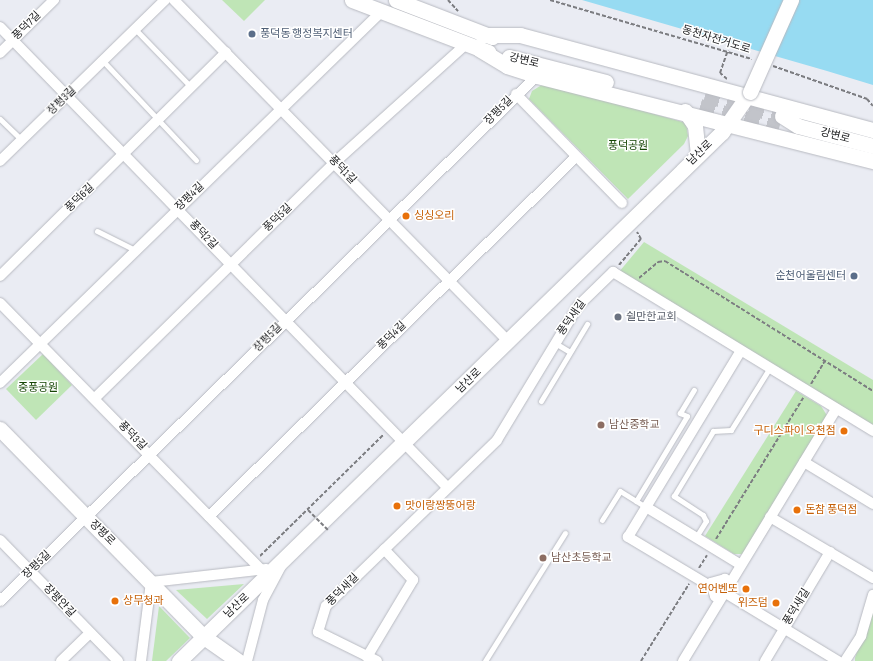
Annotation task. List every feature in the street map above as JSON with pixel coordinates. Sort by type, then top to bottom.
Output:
[{"type":"main road","name":"강변로","points":[[352,0],[381,12],[476,43],[702,101]]},
{"type":"main road","name":"강변로","points":[[396,0],[476,43]]},
{"type":"main road","name":"남산로","points":[[179,661],[283,563],[406,443],[730,123],[749,94],[791,0]]},
{"type":"main road","points":[[476,43],[520,35],[749,94],[873,130]]},
{"type":"main road","points":[[476,43],[507,66],[537,76],[730,123],[873,161]]},
{"type":"main road","points":[[685,112],[695,126],[698,155]]},
{"type":"main road","name":"강변로","points":[[781,122],[873,146]]},
{"type":"main road","name":"장평로","points":[[0,429],[204,636],[238,661]]},
{"type":"street","name":"풍덕7길","points":[[0,53],[54,0]]},
{"type":"street","name":"장평3길","points":[[0,161],[165,0]]},
{"type":"street","name":"풍덕1길","points":[[174,0],[282,107],[334,163],[509,342]]},
{"type":"street","name":"장평4길","points":[[0,383],[381,12]]},
{"type":"street","name":"풍덕2길","points":[[0,27],[406,443],[447,487]]},
{"type":"street","name":"풍덕5길","points":[[95,398],[334,163],[476,43]]},
{"type":"street","name":"풍덕6길","points":[[0,276],[124,155],[226,52]]},
{"type":"street","name":"장평5길","points":[[0,601],[516,94],[537,76]]},
{"type":"street","points":[[516,94],[622,203]]},
{"type":"street","name":"풍덕4길","points":[[209,516],[576,157]]},
{"type":"street","points":[[613,272],[740,352],[873,431]]},
{"type":"street","name":"풍덕새길","points":[[377,661],[318,632],[326,606],[497,440],[578,306],[613,272]]},
{"type":"street","name":"풍덕3길","points":[[0,302],[262,571]]},
{"type":"street","points":[[740,352],[628,537],[838,661]]},
{"type":"street","points":[[686,660],[718,589],[741,565],[836,409]]},
{"type":"street","points":[[804,462],[873,504]]},
{"type":"street","points":[[646,507],[741,565]]},
{"type":"street","points":[[770,517],[873,578]]},
{"type":"street","name":"장평안길","points":[[0,540],[118,661]]},
{"type":"street","points":[[367,657],[413,580],[384,549]]},
{"type":"street","name":"풍덕새길","points":[[765,661],[830,552]]},
{"type":"street","points":[[141,661],[151,582],[262,571],[283,563]]},
{"type":"street","points":[[247,661],[263,600],[283,563]]},
{"type":"street","points":[[845,661],[861,636],[873,594]]},
{"type":"street","points":[[62,661],[90,633]]},
{"type":"lane","points":[[135,29],[191,87]]},
{"type":"lane","points":[[102,61],[196,160]]},
{"type":"lane","points":[[0,119],[22,140]]},
{"type":"lane","points":[[97,231],[136,250]]},
{"type":"lane","points":[[541,401],[588,324]]},
{"type":"lane","points":[[555,343],[570,352]]},
{"type":"lane","points":[[696,537],[706,521],[703,515],[674,496],[713,431],[731,430],[769,369]]},
{"type":"lane","points":[[636,501],[687,416],[680,413],[694,390]]},
{"type":"lane","points":[[602,520],[620,491],[646,507]]},
{"type":"lane","points":[[485,661],[566,533]]},
{"type":"path","name":"동천자전거도로","points":[[550,0],[728,50],[757,60]]},
{"type":"path","points":[[728,50],[720,73],[728,77]]},
{"type":"path","points":[[771,66],[873,101]]},
{"type":"path","points":[[867,100],[873,106]]},
{"type":"path","points":[[613,272],[641,239],[636,233],[640,229]]},
{"type":"path","points":[[632,284],[658,262],[665,262],[873,391]]},
{"type":"path","points":[[641,661],[825,361]]},
{"type":"path","points":[[254,562],[390,427]]},
{"type":"path","points":[[308,510],[329,531]]},
{"type":"green space","points":[[222,0],[265,0],[244,21]]},
{"type":"green space","name":"풍덕공원","points":[[545,83],[686,123],[688,136],[684,144],[628,199],[529,99],[532,91]]},
{"type":"green space","points":[[644,242],[873,380],[873,425],[619,272]]},
{"type":"green space","name":"중풍공원","points":[[43,354],[72,385],[36,420],[6,389]]},
{"type":"green space","points":[[796,391],[821,406],[828,417],[744,554],[734,554],[705,536]]},
{"type":"green space","points":[[244,584],[207,619],[176,590]]},
{"type":"green space","points":[[873,601],[873,661],[855,661],[855,658]]},
{"type":"green space","points":[[159,606],[190,638],[166,661],[152,661]]},
{"type":"water","points":[[582,0],[873,0],[873,85],[827,71]]},
{"type":"tunnel","points":[[705,95],[782,116]]},
{"type":"tunnel","points":[[700,106],[779,128]]},
{"type":"place","name":"풍덕동 행정복지센터","points":[[252,34]]},
{"type":"place","name":"싱싱오리","points":[[406,216]]},
{"type":"place","name":"순천어울림센터","points":[[854,276]]},
{"type":"place","name":"쉴만한교회","points":[[618,317]]},
{"type":"place","name":"남산중학교","points":[[601,425]]},
{"type":"place","name":"구디스파이 오천점","points":[[844,431]]},
{"type":"place","name":"맛이랑짱뚱어랑","points":[[397,506]]},
{"type":"place","name":"돈참 풍덕점","points":[[797,510]]},
{"type":"place","name":"남산초등학교","points":[[543,558]]},
{"type":"place","name":"연어벤또","points":[[746,589]]},
{"type":"place","name":"상무청과","points":[[115,601]]},
{"type":"place","name":"위즈덤","points":[[776,603]]}]
